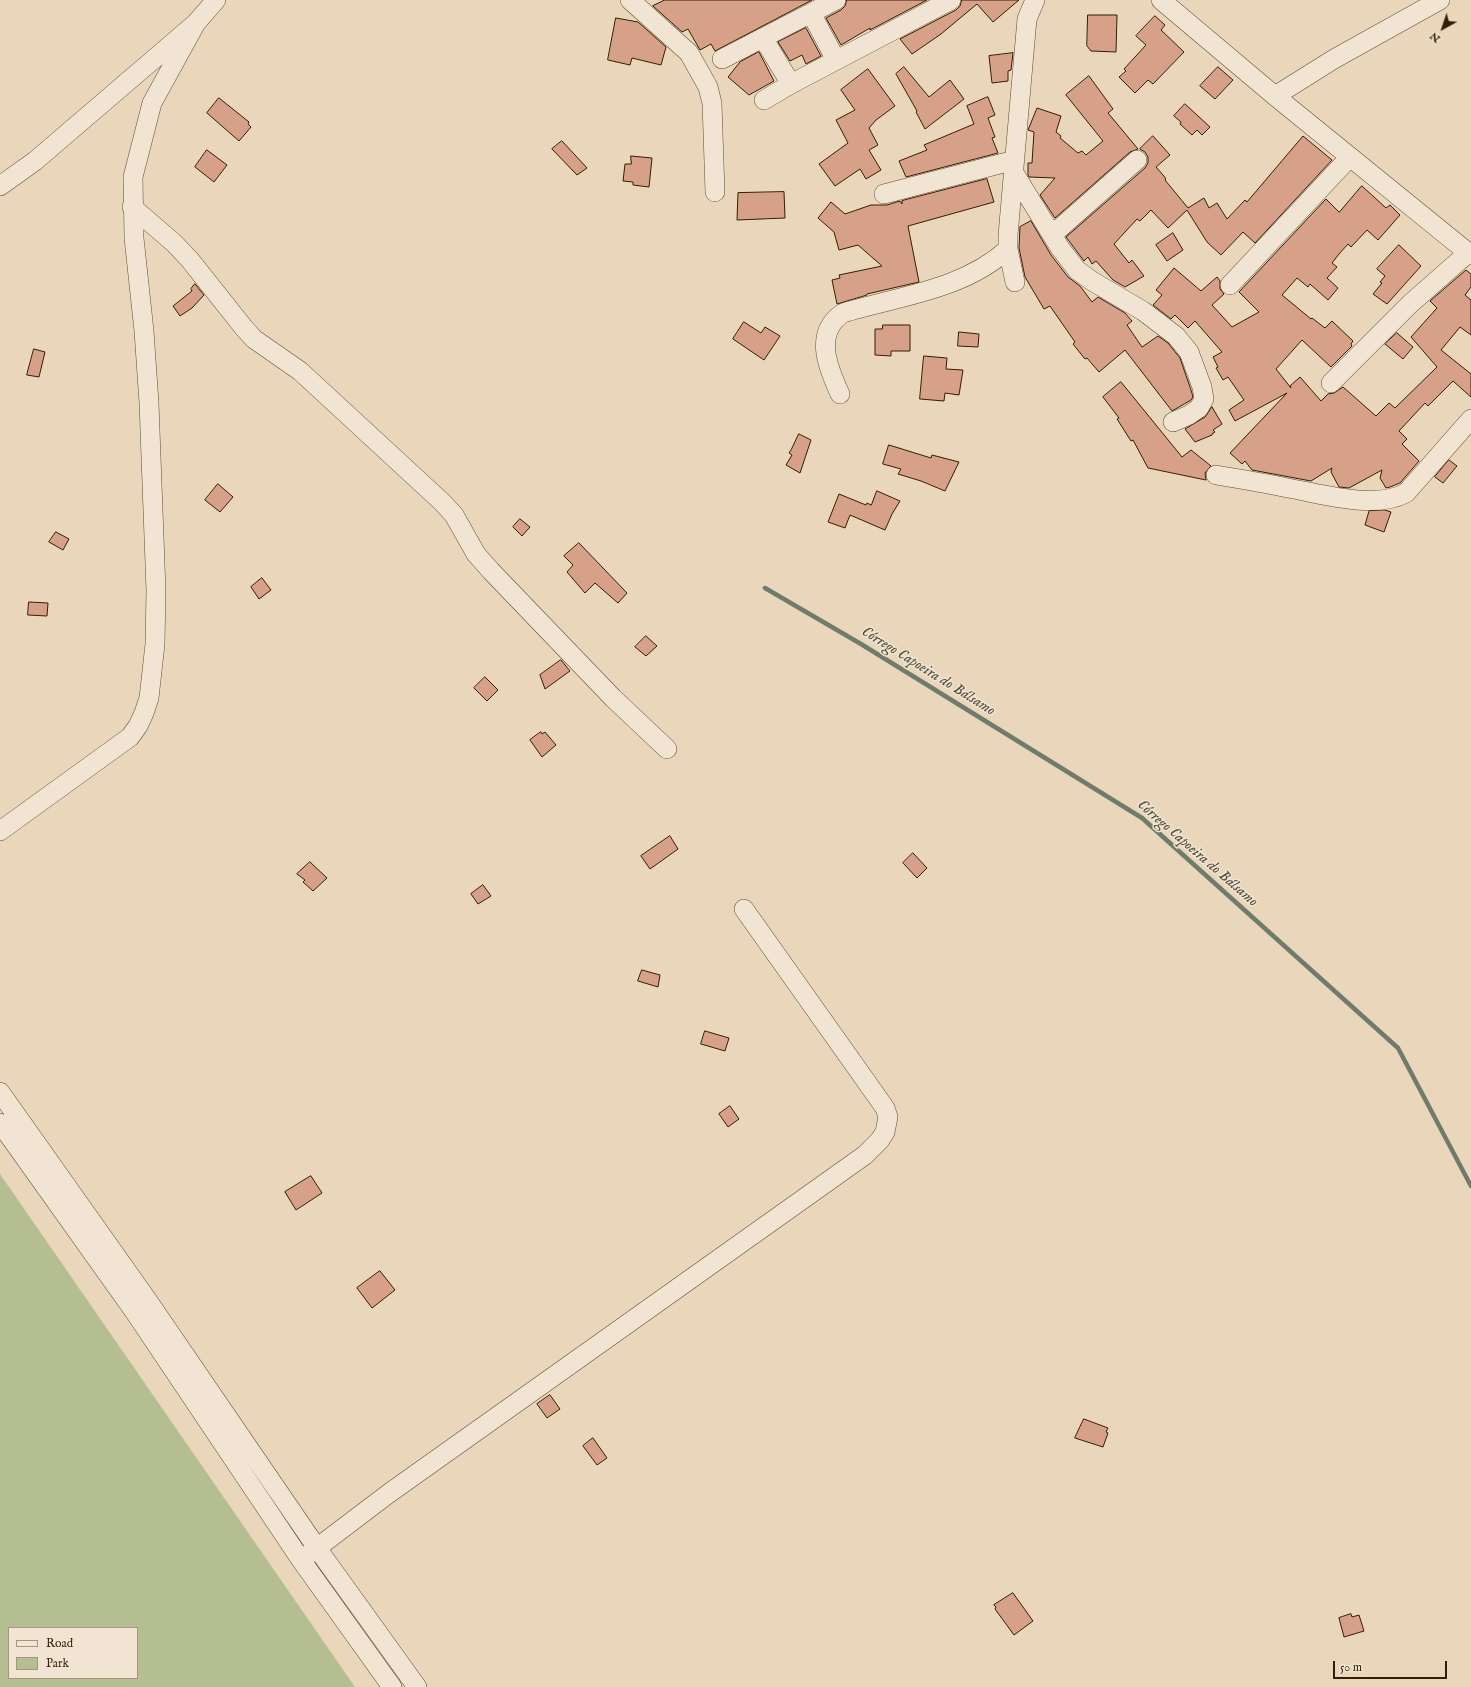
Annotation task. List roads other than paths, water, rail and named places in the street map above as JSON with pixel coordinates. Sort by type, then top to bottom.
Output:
[{"type":"street","points":[[0,186],[35,161],[196,23],[216,0]]},
{"type":"street","points":[[630,0],[689,53],[708,87],[712,103],[716,192]]},
{"type":"street","points":[[722,59],[836,0]]},
{"type":"street","points":[[764,100],[791,84],[951,0]]},
{"type":"street","points":[[1015,282],[1008,249],[1008,235],[1028,19],[1035,0]]},
{"type":"street","points":[[1161,0],[1275,96],[1470,254],[1410,304],[1331,383]]},
{"type":"street","points":[[1275,96],[1334,59],[1440,0]]},
{"type":"street","points":[[811,13],[836,60]]},
{"type":"street","points":[[0,831],[130,736],[138,726],[144,713],[148,698],[155,644],[156,591],[152,455],[144,331],[134,238],[132,207],[133,177],[152,103],[196,23]]},
{"type":"street","points":[[763,38],[791,84]]},
{"type":"street","points":[[1230,285],[1350,156]]},
{"type":"street","points":[[1052,235],[1137,160]]},
{"type":"street","points":[[884,194],[1014,166]]},
{"type":"street","points":[[1014,166],[1052,235],[1066,257],[1078,270],[1092,281],[1143,311],[1176,336],[1189,352],[1202,387],[1204,399],[1199,408],[1189,415],[1173,422]]},
{"type":"street","points":[[132,207],[159,228],[180,248],[254,339],[300,371],[442,502],[454,515],[476,554],[491,571],[613,698],[667,749]]},
{"type":"street","points":[[840,394],[832,377],[825,352],[828,329],[838,316],[858,308],[911,295],[960,280],[997,259],[1008,249]]},
{"type":"street","points":[[1216,475],[1331,497],[1361,499],[1386,499],[1397,497],[1406,493],[1471,419]]},
{"type":"street","points":[[301,1560],[388,1494],[858,1159],[880,1140],[888,1123],[885,1108],[744,909]]},
{"type":"street","points":[[0,1092],[148,1301],[317,1548],[417,1687]]},
{"type":"street","points":[[0,1123],[134,1311],[301,1560],[392,1687]]},
{"type":"waterway","name":"Córrego Capoeira do Bálsamo","points":[[765,588],[861,644],[1142,818],[1398,1048],[1471,1186]]}]
